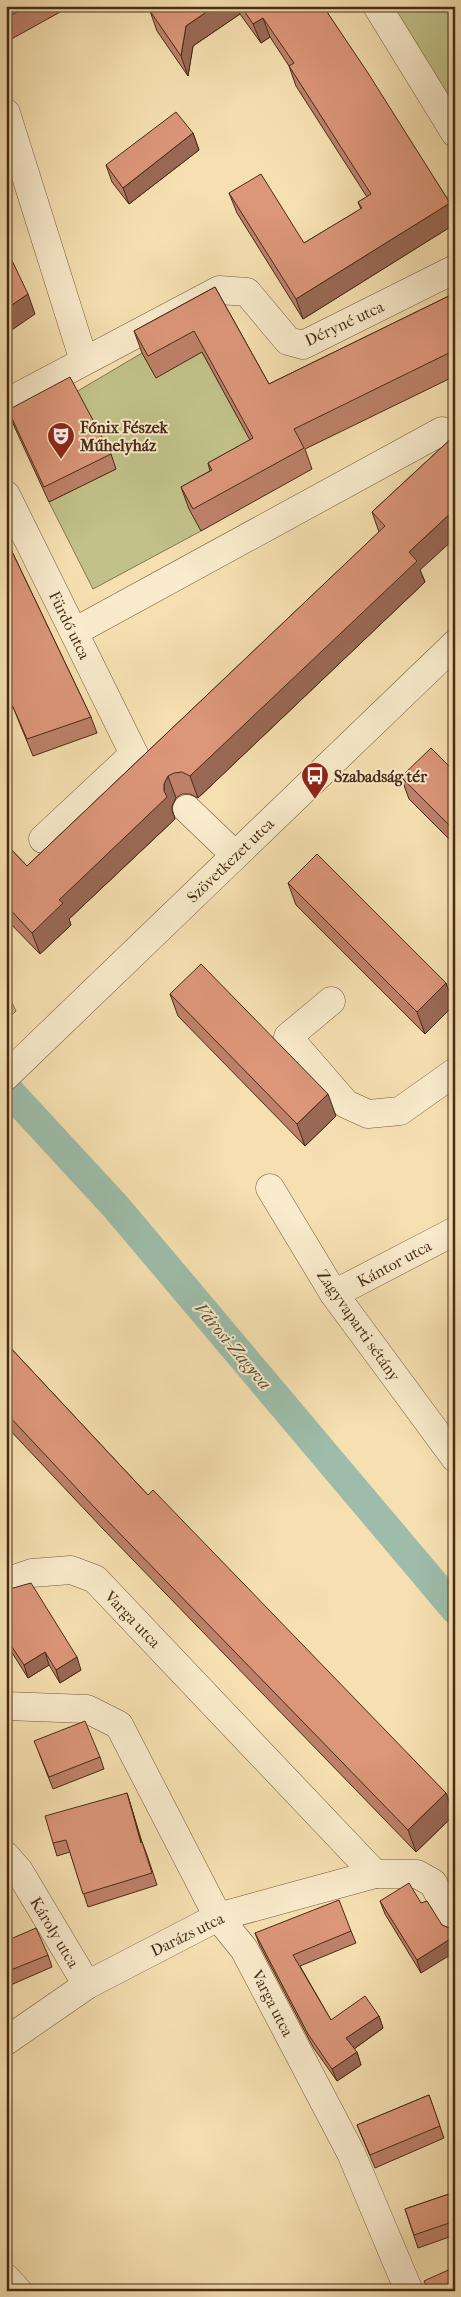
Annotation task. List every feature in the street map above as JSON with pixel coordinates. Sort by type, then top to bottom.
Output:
[{"type":"street","points":[[377,6],[455,133]]},
{"type":"street","points":[[6,113],[84,361]]},
{"type":"street","name":"Déryné utca","points":[[6,404],[219,290],[247,292],[288,341],[303,345],[455,268]]},
{"type":"street","points":[[74,632],[442,431]]},
{"type":"street","name":"Fürdő utca","points":[[6,495],[134,754],[43,839]]},
{"type":"street","name":"Szövetkezet utca","points":[[6,1076],[455,644]]},
{"type":"street","points":[[187,809],[235,855]]},
{"type":"street","points":[[331,1001],[288,1037],[346,1104],[368,1114],[400,1111],[455,1072]]},
{"type":"street","name":"Zagyvaparti sétány","points":[[270,1188],[334,1294],[455,1458]]},
{"type":"street","name":"Kántor utca","points":[[334,1294],[455,1231]]},
{"type":"street","name":"Varga utca","points":[[6,1582],[32,1573],[70,1570],[95,1579],[375,1874]]},
{"type":"street","name":"Varga utca","points":[[6,1706],[87,1710],[118,1726],[218,1917],[244,1949],[346,2144],[409,2291]]},
{"type":"street","name":"Károly utca","points":[[6,1856],[19,1870],[87,1985]]},
{"type":"street","name":"Darázs utca","points":[[6,2041],[87,1985],[218,1917],[375,1874],[417,1874],[432,1883],[455,1926]]},
{"type":"street","points":[[6,2278],[18,2291]]},
{"type":"green space","points":[[387,6],[455,6],[455,114]]},
{"type":"green space","points":[[202,352],[261,460],[201,531],[93,589],[49,502],[116,469],[76,392],[142,353],[156,377]]},
{"type":"green space","points":[[6,990],[16,1011],[6,1021]]},
{"type":"building","points":[[6,6],[28,6],[6,18]]},
{"type":"building","points":[[157,6],[215,6],[186,26],[181,56],[150,11]]},
{"type":"building","points":[[241,6],[323,6],[368,73],[450,203],[296,299],[229,193],[261,174],[304,243],[362,208],[358,202],[371,194],[289,66],[294,63],[263,18],[253,24]]},
{"type":"building","points":[[176,112],[193,133],[123,188],[106,165]]},
{"type":"building","points":[[6,248],[28,294],[6,309]]},
{"type":"building","points":[[215,287],[269,384],[455,293],[455,350],[294,429],[304,448],[193,509],[181,487],[212,470],[208,463],[253,438],[194,331],[148,356],[134,331]]},
{"type":"building","points":[[70,377],[111,454],[44,487],[8,410]]},
{"type":"building","points":[[455,435],[455,509],[409,552],[417,561],[190,776],[182,772],[168,776],[164,784],[164,791],[167,797],[59,900],[63,903],[32,933],[6,905],[6,844],[27,866],[385,526],[372,512]]},
{"type":"building","points":[[6,539],[91,717],[27,739],[6,691]]},
{"type":"building","points":[[431,748],[455,772],[455,831],[401,777]]},
{"type":"building","points":[[317,854],[446,983],[417,1012],[288,883]]},
{"type":"building","points":[[201,964],[328,1094],[297,1124],[170,994]]},
{"type":"building","points":[[6,1343],[148,1495],[153,1490],[446,1793],[408,1830],[96,1509],[6,1413]]},
{"type":"building","points":[[31,1583],[77,1657],[56,1670],[45,1652],[24,1665],[6,1638],[6,1590]]},
{"type":"building","points":[[85,1721],[100,1757],[49,1777],[34,1741]]},
{"type":"building","points":[[127,1793],[141,1843],[152,1873],[83,1894],[66,1840],[53,1843],[45,1816]]},
{"type":"building","points":[[409,1883],[421,1903],[427,1901],[442,1925],[449,1928],[455,1927],[455,1936],[417,1960],[380,1901]]},
{"type":"building","points":[[339,1900],[351,1931],[293,1955],[331,2020],[365,1996],[379,2016],[346,2038],[357,2052],[332,2069],[308,2034],[255,1933]]},
{"type":"building","points":[[36,1928],[48,1955],[6,1972],[6,1941]]},
{"type":"building","points":[[429,2095],[440,2126],[370,2155],[357,2125]]},
{"type":"building","points":[[455,2192],[455,2221],[414,2235],[405,2209]]},
{"type":"building","points":[[455,2267],[455,2291],[429,2291],[424,2281]]},
{"type":"waterway","name":"Városi-Zagyva","points":[[6,1088],[116,1207],[455,1609]]},
{"type":"place","name":"Főnix Fészek Műhelyház","points":[[61,460]]},
{"type":"place","name":"Szabadság tér","points":[[315,800]]}]
